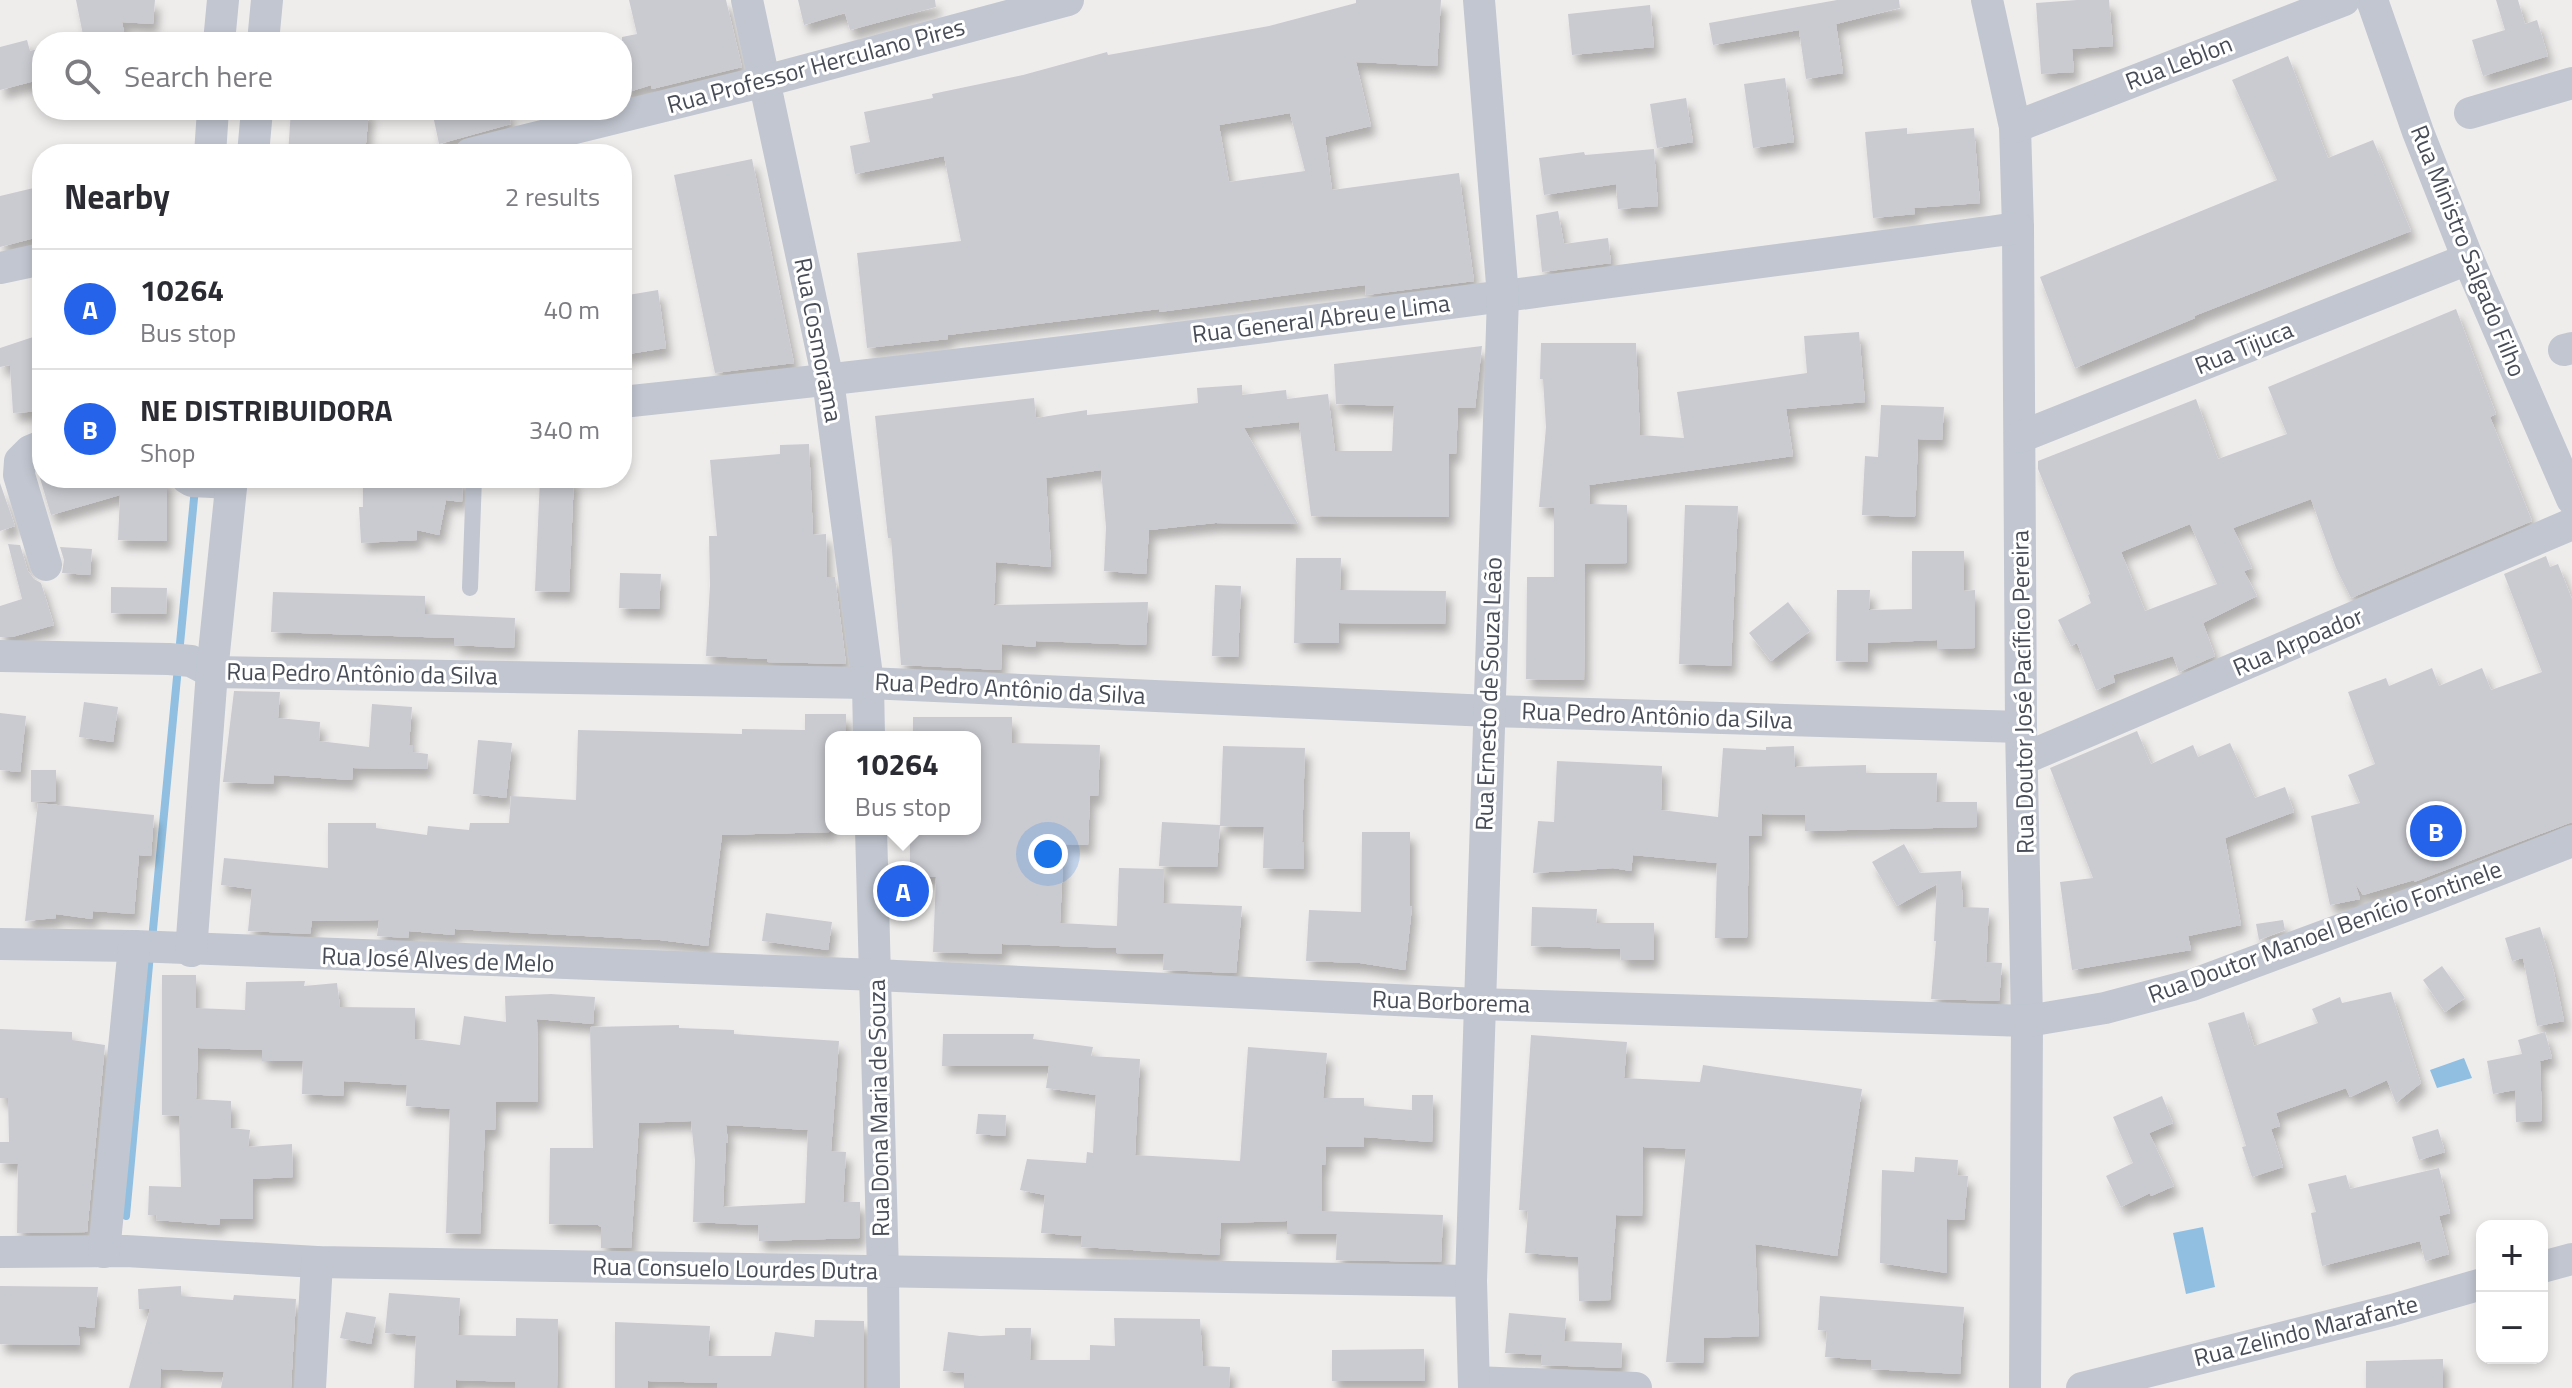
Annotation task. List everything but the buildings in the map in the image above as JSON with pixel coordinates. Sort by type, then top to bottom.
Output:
[{"type":"street","points":[[220,32],[223,0]]},
{"type":"street","points":[[264,32],[267,0]]},
{"type":"street","name":"Rua Cosmorama","points":[[747,0],[828,380],[868,683]]},
{"type":"street","name":"Rua Professor Herculano Pires","points":[[632,114],[1068,0]]},
{"type":"street","name":"Rua Ernesto de Souza Leão","points":[[1474,1385],[1471,1281],[1478,1004],[1503,297],[1479,0]]},
{"type":"street","name":"Rua Doutor José Pacífico Pereira","points":[[1987,0],[2015,127],[2018,228],[2021,727],[2027,1021],[2025,1388]]},
{"type":"street","name":"Rua Leblon","points":[[2015,127],[2344,0]]},
{"type":"street","name":"Rua Ministro Salgado Filho","points":[[2372,0],[2418,132],[2468,259],[2572,499]]},
{"type":"street","points":[[2470,113],[2572,83]]},
{"type":"street","points":[[211,144],[212,120]]},
{"type":"street","points":[[254,144],[256,120]]},
{"type":"street","name":"Rua Professor Herculano Pires","points":[[510,144],[607,120]]},
{"type":"street","name":"Rua General Abreu e Lima","points":[[632,401],[828,380],[1503,297],[2018,228]]},
{"type":"street","name":"Rua Tijuca","points":[[2020,437],[2468,259]]},
{"type":"street","points":[[0,268],[32,261]]},
{"type":"street","points":[[32,450],[20,461],[19,475],[46,565]]},
{"type":"street","points":[[104,1252],[159,948],[210,488]]},
{"type":"street","name":"Rua Arpoador","points":[[2023,759],[2572,524]]},
{"type":"street","name":"Rua Pedro Antônio da Silva","points":[[0,656],[868,683],[1489,711],[2021,727]]},
{"type":"street","points":[[868,683],[869,731]]},
{"type":"street","name":"Rua Dona Maria de Souza","points":[[871,835],[884,1388]]},
{"type":"street","name":"Rua Doutor Manoel Benício Fontinele","points":[[2027,1021],[2105,1008],[2192,985],[2572,841]]},
{"type":"street","name":"Rua José Alves de Melo","points":[[0,944],[876,975]]},
{"type":"street","name":"Rua Borborema","points":[[876,975],[1478,1004],[2027,1021]]},
{"type":"street","name":"Rua Consuelo Lourdes Dutra","points":[[0,1252],[104,1252],[317,1262],[1471,1281]]},
{"type":"street","points":[[2548,1265],[2572,1259]]},
{"type":"street","points":[[310,1388],[317,1262]]},
{"type":"street","name":"Rua Zelindo Marafante","points":[[2082,1388],[2377,1314],[2476,1286]]},
{"type":"street","points":[[1474,1385],[1636,1388]]},
{"type":"lane","points":[[470,588],[474,488]]},
{"type":"water","points":[[2464,1058],[2472,1078],[2437,1088],[2430,1070]]},
{"type":"water","points":[[2203,1227],[2215,1287],[2186,1294],[2173,1233]]},
{"type":"waterway","points":[[179,654],[195,488]]},
{"type":"waterway","points":[[152,940],[178,667]]},
{"type":"waterway","points":[[126,1216],[150,954]]},
{"type":"place","name":"NE DISTRIBUIDORA","points":[[2436,831]]},
{"type":"place","name":"10264","points":[[903,891]]}]
